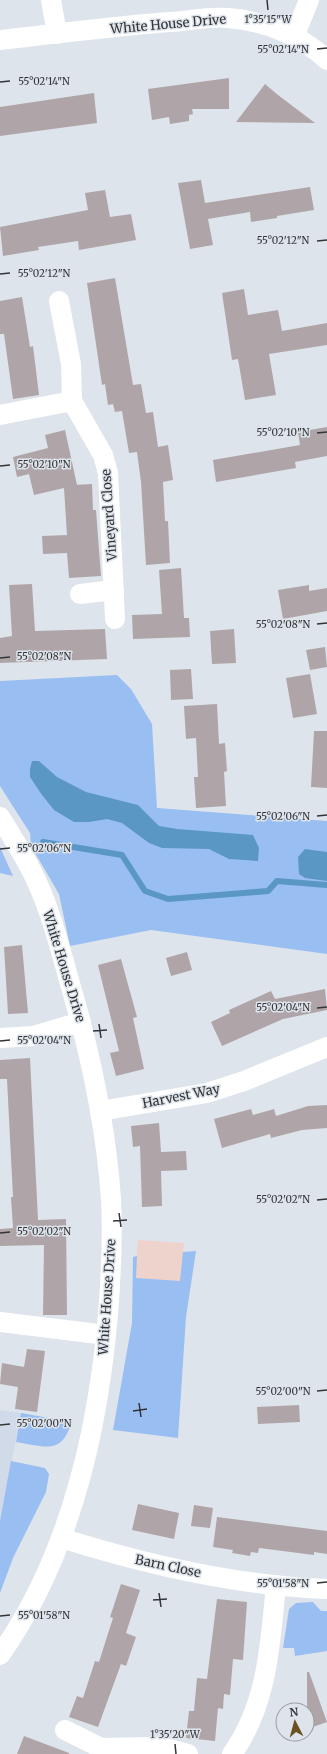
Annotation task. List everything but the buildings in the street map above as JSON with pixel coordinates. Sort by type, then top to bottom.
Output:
[{"type":"street","points":[[52,0],[57,34]]},
{"type":"street","points":[[294,37],[309,0]]},
{"type":"street","name":"White House Drive","points":[[0,40],[151,23],[227,18],[258,23],[280,30],[294,37],[327,60]]},
{"type":"street","name":"Vineyard Close","points":[[59,301],[71,364],[72,401],[103,455],[108,473],[115,619]]},
{"type":"street","points":[[0,415],[72,401]]},
{"type":"street","points":[[80,594],[114,590]]},
{"type":"street","name":"White House Drive","points":[[0,817],[38,883],[81,1022],[100,1111],[111,1199],[112,1261],[100,1392],[85,1465],[61,1538],[36,1595],[0,1655]]},
{"type":"street","points":[[0,1038],[33,1036],[81,1022]]},
{"type":"street","name":"Harvest Way","points":[[100,1111],[207,1093],[244,1081],[327,1047]]},
{"type":"street","points":[[0,1322],[106,1334]]},
{"type":"street","name":"Barn Close","points":[[61,1538],[165,1566],[276,1585],[327,1589]]},
{"type":"street","points":[[232,1754],[250,1725],[263,1685],[276,1585]]},
{"type":"street","points":[[65,1730],[100,1751],[147,1747],[169,1749],[188,1754]]},
{"type":"shaded area","points":[[117,675],[131,689],[152,724],[157,808],[327,821],[327,954],[151,930],[70,946],[59,894],[31,846],[30,833],[0,786],[0,681]]},
{"type":"shaded area","points":[[32,761],[39,761],[57,777],[86,792],[138,805],[159,826],[177,829],[253,835],[259,848],[258,861],[229,859],[209,849],[162,848],[149,843],[122,823],[107,819],[89,822],[74,822],[54,810],[42,795],[30,777]]},
{"type":"shaded area","points":[[0,847],[13,876],[0,873]]},
{"type":"shaded area","points":[[305,849],[327,852],[327,881],[305,878],[299,874],[298,857]]},
{"type":"shaded area","points":[[138,1240],[184,1243],[181,1282],[135,1278]]},
{"type":"shaded area","points":[[196,1251],[186,1317],[178,1438],[113,1430],[132,1323],[133,1257],[137,1256],[136,1278],[180,1281],[183,1252]]},
{"type":"shaded area","points":[[0,1410],[21,1413],[0,1521]]},
{"type":"shaded area","points":[[21,1413],[71,1422],[63,1440],[57,1444],[43,1446],[16,1442]]},
{"type":"shaded area","points":[[11,1461],[45,1468],[49,1474],[46,1492],[13,1558],[0,1593],[0,1521]]},
{"type":"shaded area","points":[[313,1602],[321,1611],[327,1611],[327,1651],[295,1656],[294,1648],[283,1648],[289,1609],[296,1603]]},
{"type":"waterway","points":[[43,842],[122,855],[145,891],[168,899],[268,891],[277,881],[327,885]]}]
